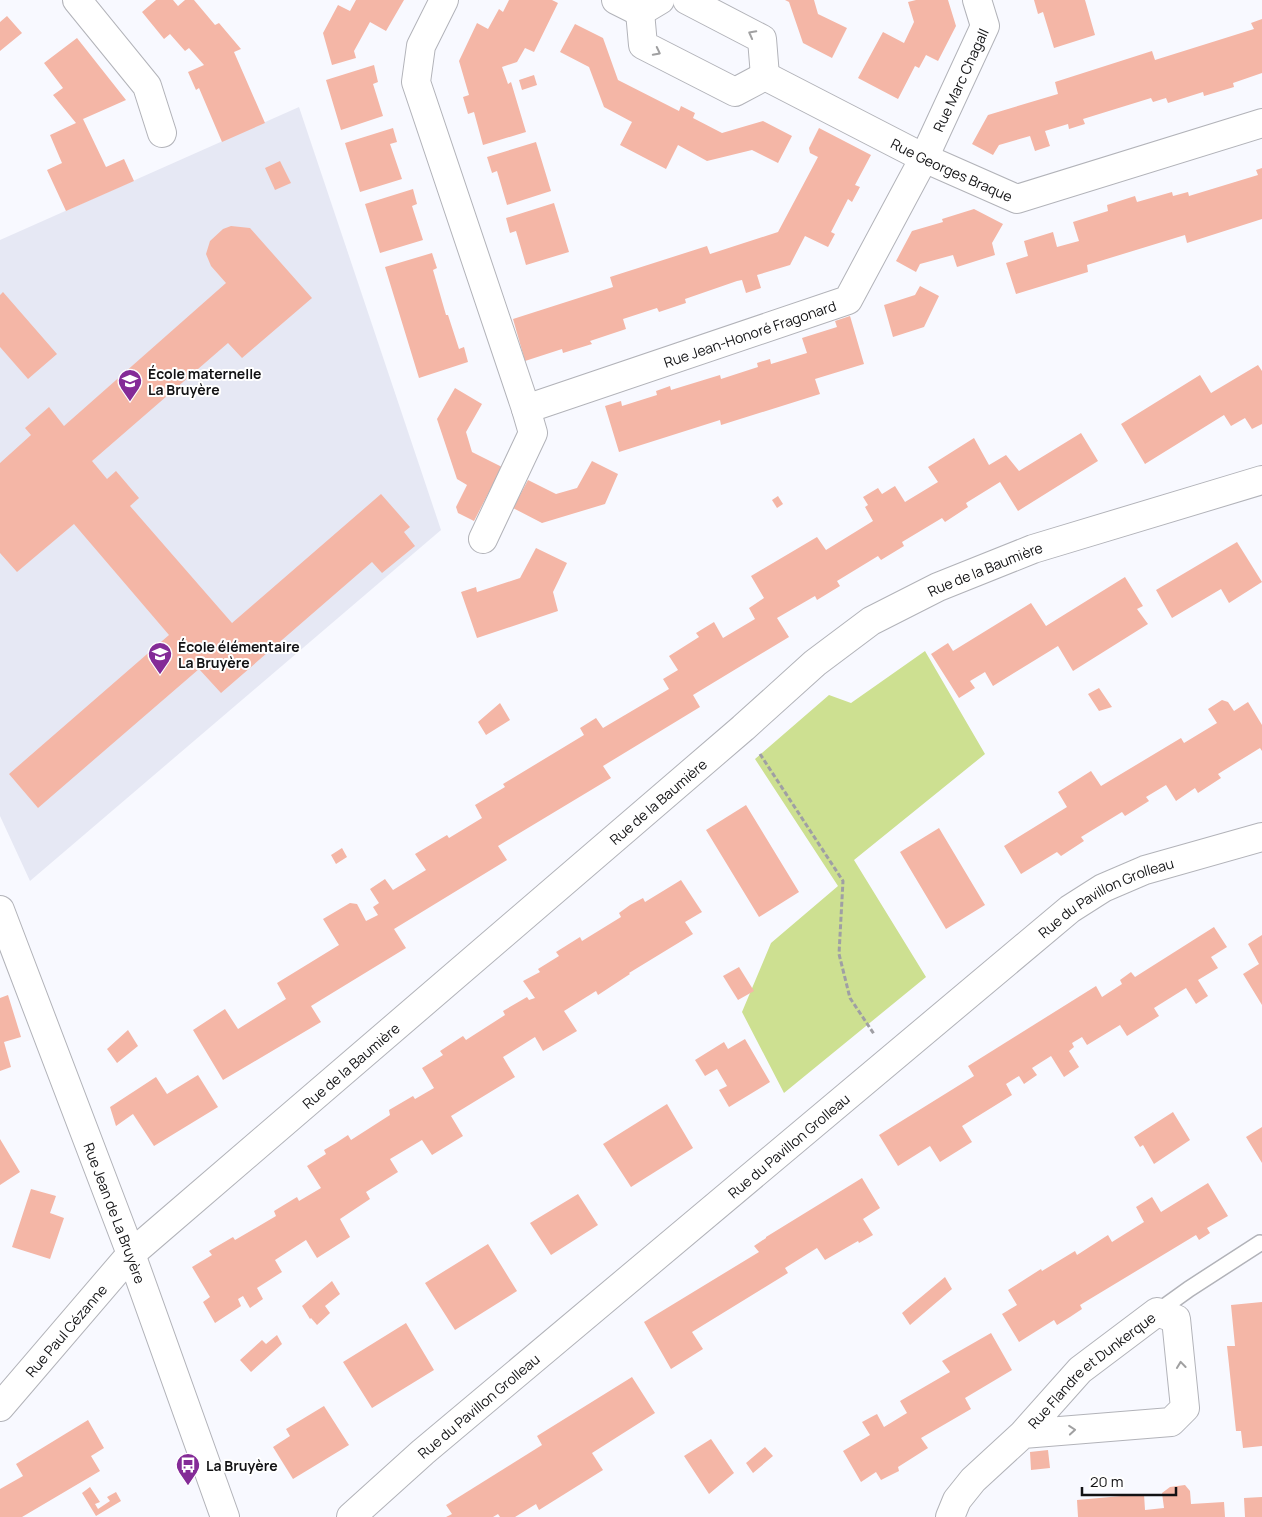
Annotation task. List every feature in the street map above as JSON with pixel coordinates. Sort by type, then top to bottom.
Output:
[{"type":"street","points":[[77,0],[147,86],[162,133]]},
{"type":"street","points":[[444,0],[420,46],[416,82],[533,433],[483,539]]},
{"type":"street","points":[[616,0],[650,6],[643,45],[735,92],[765,76],[762,39],[687,0]]},
{"type":"street","name":"Rue Marc Chagall","points":[[924,158],[986,26],[978,0]]},
{"type":"street","name":"Rue Georges Braque","points":[[765,76],[924,158],[1018,199],[1262,123]]},
{"type":"street","name":"Rue Jean-Honoré Fragonard","points":[[526,409],[848,300],[924,158]]},
{"type":"street","name":"Rue de la Baumière","points":[[131,1254],[743,728],[815,663],[871,621],[938,587],[1033,549],[1262,480]]},
{"type":"street","name":"Rue du Pavillon Grolleau","points":[[351,1517],[423,1452],[1070,909],[1103,888],[1145,870],[1262,838]]},
{"type":"street","name":"Rue Jean de La Bruyère","points":[[0,910],[131,1254],[225,1517]]},
{"type":"street","name":"Rue Paul Cézanne","points":[[0,1407],[131,1254]]},
{"type":"street","name":"Rue Flandre et Dunkerque","points":[[950,1517],[957,1500],[973,1480],[1023,1434],[1080,1370],[1157,1312],[1176,1319],[1185,1408],[1172,1422],[1023,1434]]},
{"type":"lane","points":[[1157,1312],[1260,1243]]},
{"type":"path","points":[[743,728],[844,881],[839,954],[850,998],[892,1059]]},
{"type":"shaded area","points":[[299,107],[441,530],[30,881],[0,816],[0,240]]},
{"type":"green space","points":[[925,651],[985,754],[854,860],[926,977],[784,1093],[742,1012],[771,943],[838,886],[755,759],[829,695],[851,703]]},
{"type":"building","points":[[156,0],[173,0],[178,6],[185,0],[194,0],[215,25],[219,23],[241,49],[234,52],[265,123],[222,142],[199,88],[196,90],[188,72],[204,65],[189,48],[185,51],[170,34],[164,39],[142,12]]},
{"type":"building","points":[[356,0],[404,0],[386,31],[370,22],[354,51],[356,58],[332,65],[323,33],[338,5],[350,11]]},
{"type":"building","points":[[509,0],[552,0],[558,3],[534,52],[525,48],[517,62],[502,67],[508,84],[511,82],[526,132],[483,145],[474,112],[468,114],[463,97],[469,95],[459,61],[477,23],[488,29],[499,9],[503,12]]},
{"type":"building","points":[[785,0],[814,0],[818,14],[847,28],[832,58],[803,43],[789,2]]},
{"type":"building","points":[[916,0],[948,0],[956,26],[938,61],[926,55],[919,68],[915,66],[898,99],[858,78],[883,32],[904,43],[914,22],[908,2]]},
{"type":"building","points":[[1034,0],[1085,0],[1095,35],[1054,48],[1043,12],[1038,14]]},
{"type":"building","points":[[7,16],[22,33],[0,51],[0,22]]},
{"type":"building","points":[[1262,19],[1262,73],[1233,83],[1234,87],[1204,96],[1203,92],[1168,103],[1166,98],[1153,102],[1151,98],[1083,119],[1085,124],[1069,129],[1068,124],[1045,131],[1050,146],[1035,151],[1030,136],[999,145],[993,155],[972,144],[988,115],[1058,94],[1055,82],[1152,51],[1155,60],[1254,29],[1251,23]]},
{"type":"building","points":[[575,24],[603,38],[618,80],[679,111],[681,106],[695,113],[693,118],[722,133],[763,121],[792,136],[778,163],[752,150],[707,161],[678,145],[666,169],[620,145],[632,122],[604,107],[589,67],[560,52]]},
{"type":"building","points":[[77,38],[126,100],[83,119],[106,167],[124,159],[134,181],[66,211],[47,170],[62,163],[50,135],[76,123],[53,95],[63,88],[44,63]]},
{"type":"building","points":[[374,65],[378,82],[373,84],[383,116],[341,130],[326,80]]},
{"type":"building","points":[[534,75],[537,85],[522,90],[519,80]]},
{"type":"building","points":[[393,128],[397,142],[390,144],[402,179],[360,192],[345,143]]},
{"type":"building","points":[[819,128],[871,155],[855,185],[860,187],[852,202],[848,199],[831,232],[835,234],[828,247],[805,236],[790,265],[757,275],[761,288],[746,293],[742,280],[737,281],[685,299],[686,303],[659,312],[657,308],[623,319],[626,329],[590,341],[592,344],[563,353],[562,349],[525,361],[513,319],[613,287],[610,277],[707,246],[710,254],[778,232],[818,157],[810,153],[809,148]]},
{"type":"building","points":[[536,142],[551,191],[507,205],[497,171],[492,173],[487,157]]},
{"type":"building","points":[[280,161],[291,183],[275,190],[265,168]]},
{"type":"building","points":[[1262,168],[1262,219],[1187,243],[1185,235],[1087,265],[1088,272],[1016,294],[1006,263],[1028,256],[1024,241],[1053,232],[1057,247],[1079,241],[1073,222],[1108,211],[1107,205],[1135,196],[1137,202],[1172,192],[1173,196],[1188,192],[1189,196],[1258,175],[1256,170]]},
{"type":"building","points":[[413,189],[417,204],[412,206],[423,240],[380,253],[365,204]]},
{"type":"building","points":[[554,203],[569,252],[526,265],[516,231],[510,233],[506,218]]},
{"type":"building","points":[[974,209],[1003,224],[992,243],[995,255],[957,267],[953,255],[920,264],[916,272],[896,261],[912,231],[943,222],[942,219]]},
{"type":"building","points":[[231,226],[250,228],[312,298],[242,358],[228,343],[92,461],[107,479],[116,471],[139,498],[130,506],[232,623],[381,494],[410,527],[404,532],[415,546],[382,573],[372,562],[221,693],[199,669],[38,808],[9,774],[169,635],[74,524],[17,572],[0,553],[0,463],[31,435],[25,428],[49,407],[64,426],[226,283],[211,266],[206,254],[210,241],[223,229]]},
{"type":"building","points":[[432,253],[437,268],[433,270],[446,315],[448,315],[459,349],[464,347],[468,362],[419,378],[385,267]]},
{"type":"building","points":[[920,286],[939,296],[924,327],[893,337],[884,305],[915,295]]},
{"type":"building","points":[[3,292],[57,354],[28,379],[0,347],[0,295]]},
{"type":"building","points":[[850,316],[864,364],[815,379],[820,394],[721,425],[720,420],[619,452],[605,406],[621,401],[622,406],[657,395],[656,391],[670,386],[671,390],[720,375],[721,379],[758,367],[757,363],[770,359],[771,364],[807,353],[802,338],[837,327],[835,321]]},
{"type":"building","points":[[1258,365],[1262,371],[1262,424],[1252,429],[1245,418],[1231,426],[1224,415],[1145,464],[1121,424],[1200,375],[1211,393]]},
{"type":"building","points":[[455,388],[482,404],[466,432],[472,452],[502,467],[474,521],[458,513],[456,507],[467,485],[457,479],[437,419]]},
{"type":"building","points":[[1081,433],[1098,461],[1018,511],[1000,482],[966,503],[968,507],[945,522],[942,518],[902,542],[904,546],[881,560],[878,556],[837,581],[840,586],[817,600],[815,596],[777,618],[789,637],[693,695],[700,707],[603,766],[611,778],[498,846],[507,860],[394,929],[406,948],[311,1006],[321,1022],[223,1080],[193,1030],[225,1009],[238,1029],[286,999],[277,983],[339,945],[323,919],[350,903],[357,904],[366,921],[378,915],[373,907],[379,903],[370,889],[385,879],[393,890],[426,870],[415,854],[447,835],[449,838],[482,818],[475,805],[505,787],[503,784],[584,735],[580,728],[596,718],[603,728],[669,689],[663,679],[678,670],[669,656],[699,637],[696,633],[714,622],[723,638],[755,619],[749,608],[764,598],[751,576],[817,537],[826,550],[873,521],[865,507],[868,505],[863,497],[878,488],[882,494],[895,486],[905,502],[938,482],[928,467],[974,438],[989,465],[1006,455],[1019,471]]},
{"type":"building","points":[[592,461],[618,474],[605,504],[542,523],[513,508],[528,480],[556,494],[577,488]]},
{"type":"building","points":[[778,496],[783,504],[777,508],[772,500]]},
{"type":"building","points":[[1237,542],[1262,582],[1229,603],[1221,589],[1172,618],[1156,590]]},
{"type":"building","points":[[536,548],[567,563],[553,592],[558,611],[477,638],[461,592],[476,587],[477,592],[520,578]]},
{"type":"building","points":[[1125,577],[1143,606],[1137,609],[1148,624],[1073,671],[1058,646],[993,686],[985,672],[970,681],[975,688],[959,698],[931,654],[948,643],[953,651],[1031,603],[1046,626]]},
{"type":"building","points":[[1099,688],[1112,707],[1099,711],[1088,694]]},
{"type":"building","points":[[1222,700],[1228,702],[1234,711],[1248,702],[1262,725],[1262,751],[1260,748],[1218,774],[1221,778],[1198,793],[1195,788],[1176,801],[1166,785],[1146,797],[1149,801],[1125,816],[1122,812],[1081,837],[1084,841],[1061,856],[1057,852],[1021,874],[1004,846],[1067,807],[1058,792],[1091,771],[1101,786],[1181,738],[1184,743],[1217,723],[1208,709]]},
{"type":"building","points":[[500,703],[510,720],[486,735],[478,722]]},
{"type":"building","points":[[746,805],[799,892],[759,917],[706,830]]},
{"type":"building","points":[[939,828],[985,905],[946,929],[900,852]]},
{"type":"building","points":[[342,848],[347,857],[336,864],[331,855]]},
{"type":"building","points":[[681,880],[702,912],[685,922],[693,934],[629,973],[598,995],[596,991],[564,1011],[577,1031],[543,1051],[535,1037],[503,1057],[515,1077],[451,1116],[463,1136],[432,1155],[422,1140],[390,1159],[398,1172],[366,1192],[370,1199],[340,1219],[350,1237],[317,1258],[306,1240],[275,1260],[282,1272],[257,1288],[263,1299],[250,1308],[243,1296],[238,1299],[241,1306],[215,1323],[203,1302],[210,1297],[192,1267],[212,1255],[209,1251],[233,1237],[235,1240],[276,1216],[274,1211],[297,1197],[299,1201],[321,1188],[307,1166],[326,1154],[324,1150],[348,1135],[351,1140],[390,1115],[389,1110],[413,1096],[415,1099],[434,1088],[422,1068],[443,1055],[440,1051],[463,1036],[466,1040],[505,1015],[503,1011],[527,997],[529,1000],[535,998],[523,981],[540,972],[538,969],[559,956],[556,952],[580,937],[582,941],[621,917],[619,913],[630,905],[643,898],[645,902]]},
{"type":"building","points":[[1214,927],[1227,947],[1211,957],[1218,968],[1198,980],[1208,996],[1196,1004],[1186,988],[1154,1008],[1159,1016],[1127,1036],[1120,1025],[1087,1045],[1082,1037],[1072,1043],[1074,1047],[1069,1051],[1079,1067],[1064,1077],[1051,1056],[1032,1068],[1037,1075],[1024,1084],[1019,1076],[1006,1084],[1012,1095],[962,1126],[972,1142],[940,1162],[930,1146],[898,1166],[879,1135],[974,1076],[968,1066],[1096,986],[1102,997],[1122,984],[1120,980],[1131,972],[1135,977]]},
{"type":"building","points":[[1262,935],[1262,1005],[1243,974],[1259,964],[1248,944]]},
{"type":"building","points":[[739,967],[754,991],[738,1000],[723,976]]},
{"type":"building","points":[[8,995],[21,1037],[4,1042],[11,1067],[0,1071],[0,998]]},
{"type":"building","points":[[128,1030],[138,1046],[117,1063],[107,1049]]},
{"type":"building","points":[[745,1039],[770,1082],[729,1107],[719,1090],[727,1086],[717,1069],[705,1076],[695,1060],[724,1042],[728,1049]]},
{"type":"building","points":[[198,1075],[218,1107],[154,1146],[133,1114],[116,1126],[110,1107],[156,1077],[167,1094]]},
{"type":"building","points":[[667,1104],[693,1148],[631,1187],[603,1144]]},
{"type":"building","points":[[1173,1112],[1190,1140],[1154,1164],[1143,1145],[1140,1147],[1134,1137]]},
{"type":"building","points":[[1262,1127],[1262,1163],[1246,1137]]},
{"type":"building","points":[[0,1139],[20,1172],[0,1185]]},
{"type":"building","points":[[862,1178],[880,1208],[863,1219],[873,1235],[859,1243],[858,1241],[825,1260],[817,1248],[785,1268],[788,1273],[692,1332],[703,1349],[671,1369],[644,1322],[759,1252],[754,1246],[766,1237]]},
{"type":"building","points":[[1208,1183],[1228,1216],[1207,1228],[1210,1233],[1199,1240],[1196,1235],[1080,1305],[1082,1309],[1057,1325],[1054,1320],[1019,1342],[1002,1314],[1017,1305],[1008,1290],[1041,1269],[1042,1271],[1075,1251],[1077,1255],[1108,1235],[1112,1242],[1144,1222],[1136,1207],[1152,1197],[1161,1212]]},
{"type":"building","points":[[31,1189],[56,1196],[50,1213],[64,1218],[50,1259],[12,1247]]},
{"type":"building","points":[[578,1194],[598,1225],[551,1255],[530,1223]]},
{"type":"building","points":[[488,1244],[517,1291],[455,1330],[425,1283]]},
{"type":"building","points":[[945,1277],[952,1289],[910,1325],[902,1313]]},
{"type":"building","points":[[332,1281],[340,1294],[325,1306],[330,1313],[317,1325],[310,1319],[302,1306]]},
{"type":"building","points":[[1262,1302],[1262,1446],[1243,1448],[1241,1431],[1236,1431],[1227,1346],[1235,1346],[1231,1305]]},
{"type":"building","points":[[406,1323],[434,1370],[372,1408],[343,1362]]},
{"type":"building","points":[[991,1333],[1012,1370],[965,1398],[971,1409],[921,1438],[928,1448],[898,1467],[899,1471],[881,1480],[876,1472],[861,1482],[843,1451],[870,1435],[862,1422],[877,1414],[884,1427],[907,1413],[900,1401],[950,1372],[942,1361]]},
{"type":"building","points":[[277,1335],[282,1344],[251,1372],[240,1360],[262,1340],[266,1344]]},
{"type":"building","points":[[632,1377],[655,1413],[592,1453],[603,1470],[539,1510],[536,1504],[515,1517],[500,1517],[498,1514],[493,1517],[446,1517],[452,1514],[446,1505],[542,1445],[537,1436]]},
{"type":"building","points":[[324,1406],[349,1445],[293,1479],[273,1447],[290,1436],[286,1429]]},
{"type":"building","points":[[88,1420],[104,1448],[91,1456],[100,1471],[22,1517],[0,1517],[0,1489],[23,1476],[16,1464]]},
{"type":"building","points":[[711,1439],[734,1473],[709,1494],[684,1456]]},
{"type":"building","points":[[765,1447],[773,1456],[753,1473],[746,1463]]},
{"type":"building","points":[[1048,1450],[1050,1468],[1031,1470],[1030,1452]]},
{"type":"building","points":[[1185,1485],[1190,1491],[1191,1504],[1224,1502],[1225,1517],[1078,1517],[1077,1500],[1144,1494],[1145,1510],[1164,1508],[1162,1493],[1170,1487]]},
{"type":"building","points":[[90,1487],[100,1502],[95,1504],[98,1509],[110,1501],[107,1497],[116,1492],[121,1501],[96,1516],[82,1493]]},
{"type":"building","points":[[1262,1497],[1262,1517],[1245,1517],[1244,1498]]},
{"type":"place","name":"École maternelle La Bruyère","points":[[130,402]]},
{"type":"place","name":"École élémentaire La Bruyère","points":[[160,675]]},
{"type":"place","name":"La Bruyère","points":[[188,1486]]}]
